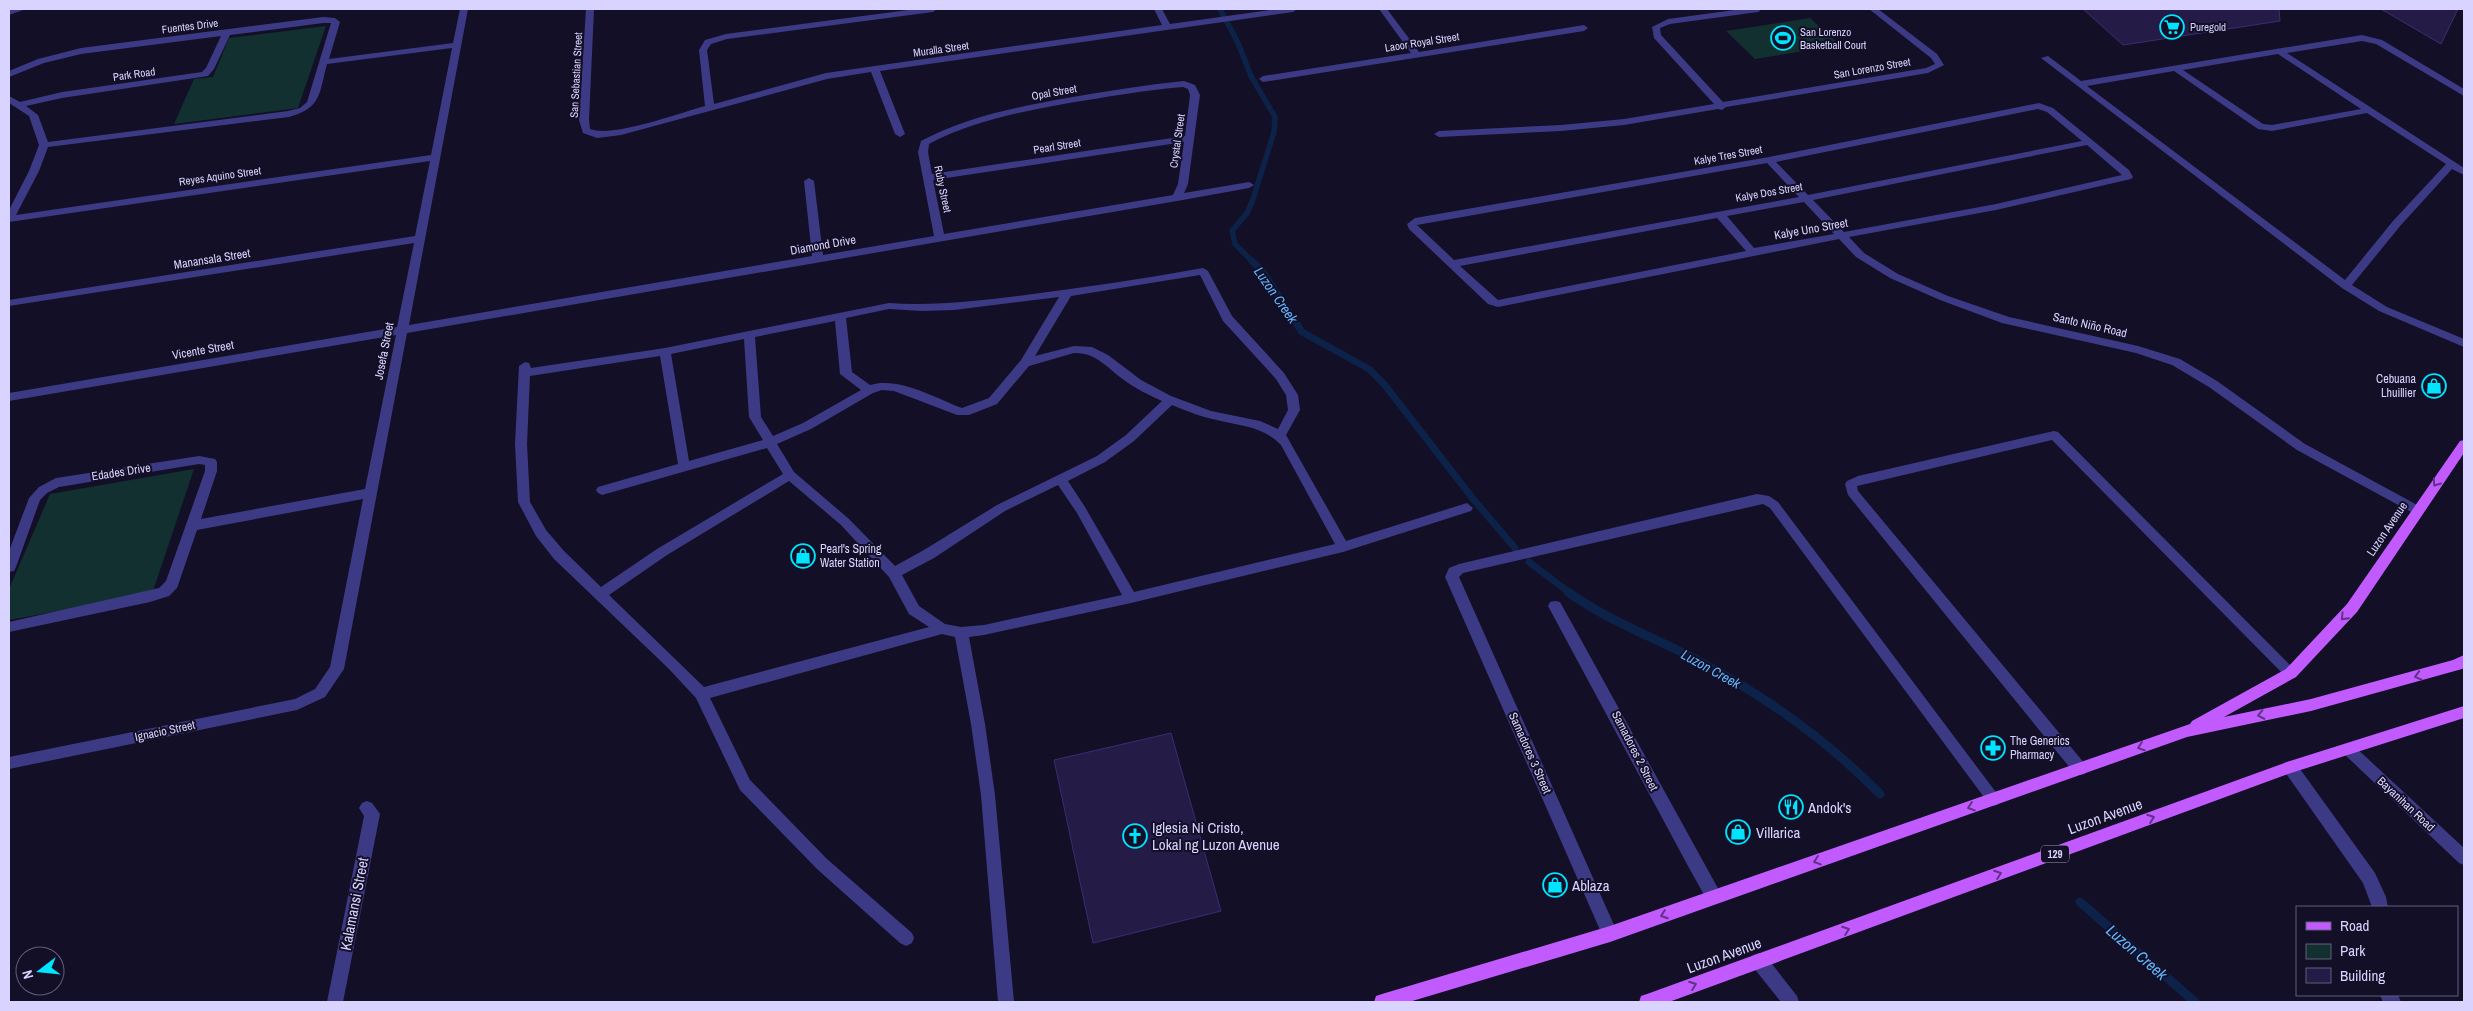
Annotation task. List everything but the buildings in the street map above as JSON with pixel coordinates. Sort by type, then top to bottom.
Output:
[{"type":"main road","name":"Luzon Avenue","points":[[2187,731],[2291,673],[2352,608],[2417,510],[2464,444]]},
{"type":"main road","name":"Luzon Avenue","points":[[1382,1002],[1610,934],[2187,731],[2311,705],[2457,665],[2464,661]]},
{"type":"main road","name":"Luzon Avenue","points":[[1647,1002],[2290,767],[2464,712]]},
{"type":"street","points":[[9,13],[22,9]]},
{"type":"street","name":"Josefa Street","points":[[320,693],[337,668],[464,9]]},
{"type":"street","name":"San Sebastian Street","points":[[590,9],[584,120],[586,131],[597,135]]},
{"type":"street","points":[[710,108],[703,50],[708,42],[726,37],[933,9]]},
{"type":"street","points":[[1158,9],[1167,27]]},
{"type":"street","name":"Muralla Street","points":[[597,135],[618,133],[806,81],[1294,9]]},
{"type":"street","points":[[1383,9],[1416,54]]},
{"type":"street","points":[[1722,107],[1657,36],[1656,26],[1668,22],[1758,9]]},
{"type":"street","name":"San Lorenzo Street","points":[[1439,134],[1596,126],[1722,107],[1928,70],[1940,65],[1934,56],[1873,9]]},
{"type":"street","name":"Fuentes Drive","points":[[9,74],[41,61],[81,51],[332,20],[336,22],[311,103],[303,110],[289,114],[44,145]]},
{"type":"street","name":"Laoor Royal Street","points":[[1263,78],[1584,28]]},
{"type":"street","name":"Park Road","points":[[20,105],[62,95],[205,74],[210,69],[226,33]]},
{"type":"street","points":[[2080,84],[2370,39],[2379,42],[2464,93]]},
{"type":"street","points":[[324,62],[457,45]]},
{"type":"street","points":[[2280,52],[2464,172]]},
{"type":"street","points":[[2044,58],[2346,286],[2383,308],[2464,343]]},
{"type":"street","points":[[2176,68],[2261,127],[2272,128],[2369,110]]},
{"type":"street","points":[[875,70],[900,134]]},
{"type":"street","name":"Opal Street","points":[[924,143],[934,137],[998,114],[1025,108],[1164,86],[1184,84],[1192,87]]},
{"type":"street","name":"Crystal Street","points":[[1177,198],[1183,184],[1190,138],[1195,95],[1192,87]]},
{"type":"street","points":[[9,99],[33,115],[44,145],[34,171],[9,219]]},
{"type":"street","name":"Kalye Tres Street","points":[[1452,264],[1413,227],[1412,224],[1415,221],[1768,160],[2044,107],[2089,142]]},
{"type":"street","name":"Pearl Street","points":[[928,178],[1190,138]]},
{"type":"street","name":"Kalye Uno Street","points":[[1452,264],[1492,302],[1498,304],[1744,256],[1752,252],[1996,206],[2128,177],[2126,172],[2089,142]]},
{"type":"street","name":"Kalye Dos Street","points":[[1452,264],[2089,142]]},
{"type":"street","name":"Ruby Street","points":[[924,143],[923,152],[940,239]]},
{"type":"street","name":"Reyes Aquino Street","points":[[9,219],[435,157]]},
{"type":"street","name":"Santo Niño Road","points":[[1768,160],[1860,255],[1894,276],[1981,312],[2033,327],[2138,350],[2176,362],[2213,384],[2301,447],[2417,510]]},
{"type":"street","points":[[2346,286],[2397,223],[2451,164]]},
{"type":"street","points":[[809,181],[818,259]]},
{"type":"street","name":"Diamond Drive","points":[[402,330],[1249,185]]},
{"type":"street","points":[[1718,214],[1752,252]]},
{"type":"street","name":"Manansala Street","points":[[9,303],[419,239]]},
{"type":"street","points":[[906,938],[822,864],[745,785],[701,694],[673,664],[559,555],[541,533],[524,502],[521,444],[525,369],[666,352],[889,306],[920,310],[936,309],[1067,294],[1203,271],[1227,318],[1280,376],[1292,395],[1294,410],[1280,435]]},
{"type":"street","points":[[602,490],[769,443],[807,426],[869,390],[881,386],[895,387],[961,412],[970,411],[993,401],[1024,363],[1067,294]]},
{"type":"street","points":[[840,316],[846,374],[869,390]]},
{"type":"street","name":"Vicente Street","points":[[9,397],[402,330]]},
{"type":"street","points":[[749,335],[755,417],[790,475],[845,522],[894,574],[914,610],[942,629]]},
{"type":"street","points":[[1024,363],[1062,352],[1086,349],[1102,355],[1129,378],[1171,400],[1209,414],[1266,427],[1280,435],[1343,547]]},
{"type":"street","points":[[666,352],[684,466]]},
{"type":"street","points":[[894,574],[1001,508],[1101,459],[1130,438],[1171,400]]},
{"type":"street","points":[[2080,768],[1852,492],[1851,484],[1858,480],[2054,435],[2291,673]]},
{"type":"street","name":"Edades Drive","points":[[9,627],[150,597],[164,592],[172,584],[211,471],[211,462],[200,460],[56,483],[43,490],[35,498],[10,562]]},
{"type":"street","points":[[601,594],[662,552],[790,475]]},
{"type":"street","points":[[1061,480],[1081,510],[1131,598]]},
{"type":"street","points":[[191,526],[371,493]]},
{"type":"street","name":"Samadores 3 Street","points":[[1610,934],[1452,577],[1454,572],[1747,501],[1765,500],[1774,505],[1994,799]]},
{"type":"street","points":[[701,694],[942,629],[961,632],[984,630],[1131,598],[1343,547],[1467,508]]},
{"type":"street","name":"Samadores 2 Street","points":[[1555,606],[1620,720],[1674,826],[1714,897]]},
{"type":"street","points":[[961,632],[978,724],[988,795],[1006,1002]]},
{"type":"street","name":"Ignacio Street","points":[[9,763],[297,704],[320,693]]},
{"type":"street","name":"Bayanihan Road","points":[[2348,749],[2464,858]]},
{"type":"street","points":[[2290,767],[2369,878],[2378,897],[2380,906]]},
{"type":"street","name":"Kalamansi Street","points":[[335,1002],[372,814],[367,808]]},
{"type":"street","points":[[1759,961],[1791,1002]]},
{"type":"green space","name":"San Lorenzo Basketball Court","points":[[1810,18],[1840,45],[1755,59],[1726,31]]},
{"type":"green space","points":[[326,26],[298,108],[174,124],[194,79],[213,77],[229,38]]},
{"type":"green space","points":[[194,469],[152,594],[9,620],[9,589],[50,494]]},
{"type":"waterway","name":"Luzon Creek","points":[[1220,9],[1238,43],[1251,76],[1275,117],[1274,132],[1252,202],[1247,213],[1232,231],[1235,244],[1263,272],[1302,332],[1369,369],[1384,384],[1474,500],[1515,548]]},
{"type":"waterway","name":"Luzon Creek","points":[[1529,562],[1570,593]]},
{"type":"waterway","name":"Luzon Creek","points":[[1568,592],[1598,611],[1719,672],[1768,702],[1792,718],[1837,754],[1880,794]]},
{"type":"waterway","name":"Luzon Creek","points":[[2080,902],[2195,1002]]},
{"type":"place","name":"Puregold","points":[[2172,27]]},
{"type":"place","name":"San Lorenzo Basketball Court","points":[[1783,38]]},
{"type":"place","name":"Cebuana Lhuillier","points":[[2434,386]]},
{"type":"place","name":"Pearl's Spring Water Station","points":[[803,556]]},
{"type":"place","name":"The Generics Pharmacy","points":[[1993,748]]},
{"type":"place","name":"Andok's","points":[[1791,807]]},
{"type":"place","name":"Villarica","points":[[1738,832]]},
{"type":"place","name":"Iglesia Ni Cristo, Lokal ng Luzon Avenue","points":[[1135,836]]},
{"type":"place","name":"Ablaza","points":[[1555,885]]}]
